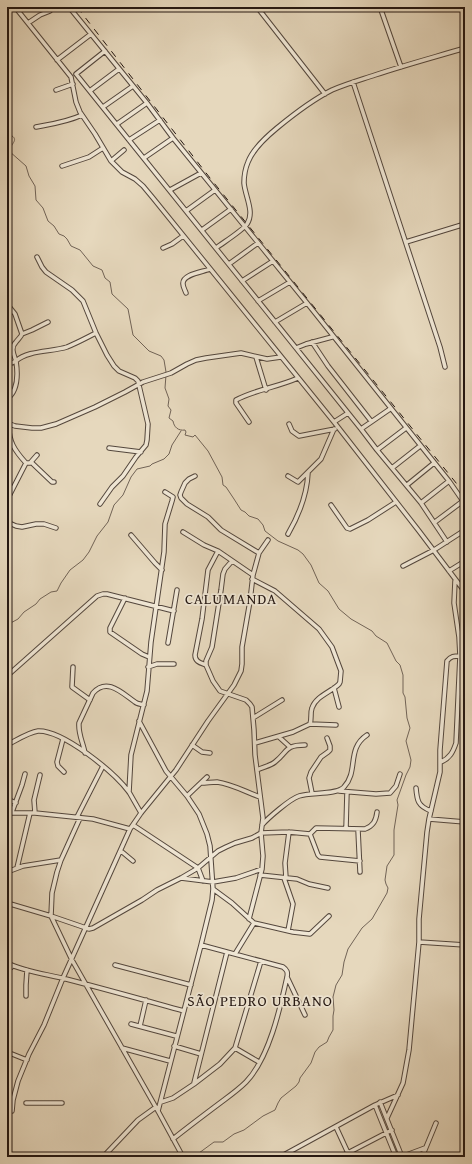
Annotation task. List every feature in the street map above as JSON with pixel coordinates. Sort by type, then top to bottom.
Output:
[{"type":"street","points":[[15,7],[71,77],[74,84],[76,102],[82,115],[111,161],[122,172],[143,186],[334,422],[336,428],[434,550],[455,581],[464,590]]},
{"type":"street","points":[[69,7],[134,86],[173,138],[307,303],[332,337],[464,502],[434,522]]},
{"type":"street","points":[[257,7],[325,94]]},
{"type":"street","points":[[380,7],[401,66]]},
{"type":"street","points":[[28,24],[50,10]]},
{"type":"street","points":[[57,60],[91,34]]},
{"type":"street","points":[[216,248],[245,227],[250,218],[251,213],[244,184],[244,174],[248,161],[254,150],[272,132],[293,115],[312,101],[353,82],[401,66],[465,48]]},
{"type":"street","points":[[71,77],[105,51]]},
{"type":"street","points":[[91,90],[119,69]]},
{"type":"street","points":[[76,74],[91,90],[129,140],[361,428],[376,450],[407,485],[447,542]]},
{"type":"street","points":[[353,82],[440,347],[445,367]]},
{"type":"street","points":[[56,90],[74,84]]},
{"type":"street","points":[[103,107],[134,86]]},
{"type":"street","points":[[117,124],[147,103]]},
{"type":"street","points":[[36,127],[62,123],[73,120],[82,115]]},
{"type":"street","points":[[129,140],[160,120]]},
{"type":"street","points":[[144,158],[173,138]]},
{"type":"street","points":[[62,166],[89,157],[104,148]]},
{"type":"street","points":[[111,161],[124,150]]},
{"type":"street","points":[[170,190],[201,173]]},
{"type":"street","points":[[186,211],[215,190]]},
{"type":"street","points":[[202,230],[231,208]]},
{"type":"street","points":[[406,242],[465,224]]},
{"type":"street","points":[[162,248],[172,244],[183,236]]},
{"type":"street","points":[[229,264],[258,243]]},
{"type":"street","points":[[37,257],[46,272],[72,290],[83,301],[107,355],[114,366],[138,381],[144,403],[148,424],[148,440],[146,445],[100,504]]},
{"type":"street","points":[[242,281],[273,261]]},
{"type":"street","points":[[186,293],[183,282],[184,278],[210,269]]},
{"type":"street","points":[[258,301],[290,282]]},
{"type":"street","points":[[275,322],[307,303]]},
{"type":"street","points":[[7,304],[15,314],[22,334]]},
{"type":"street","points":[[7,399],[16,386],[17,369],[12,349],[14,344],[22,336],[22,334],[48,322]]},
{"type":"street","points":[[7,365],[22,357],[67,347],[96,333]]},
{"type":"street","points":[[296,348],[332,337]]},
{"type":"street","points":[[312,342],[371,421]]},
{"type":"street","points":[[26,463],[10,440],[8,423],[15,426],[32,428],[41,428],[56,424],[90,410],[147,380],[164,376],[187,364],[206,358],[226,356],[237,353],[268,359],[280,357]]},
{"type":"street","points":[[256,357],[266,390]]},
{"type":"street","points":[[249,422],[235,402],[236,400],[298,378]]},
{"type":"street","points":[[361,428],[390,409]]},
{"type":"street","points":[[334,422],[348,413]]},
{"type":"street","points":[[289,424],[292,431],[299,436],[336,428]]},
{"type":"street","points":[[288,476],[298,482],[308,473],[321,459],[336,428]]},
{"type":"street","points":[[376,450],[406,428]]},
{"type":"street","points":[[392,468],[420,446]]},
{"type":"street","points":[[109,448],[141,452]]},
{"type":"street","points":[[26,463],[30,463],[37,455]]},
{"type":"street","points":[[31,462],[52,482],[54,482]]},
{"type":"street","points":[[7,500],[26,463]]},
{"type":"street","points":[[407,485],[434,463]]},
{"type":"street","points":[[288,534],[304,500],[308,473]]},
{"type":"street","points":[[195,476],[185,483],[181,492],[181,498],[187,504],[208,517],[221,530],[259,553]]},
{"type":"street","points":[[421,503],[449,482]]},
{"type":"street","points":[[165,492],[173,498],[181,498]]},
{"type":"street","points":[[129,792],[131,755],[147,691],[149,658],[162,570],[166,524],[173,498]]},
{"type":"street","points":[[330,505],[347,528],[350,529],[368,520],[396,502]]},
{"type":"street","points":[[7,522],[22,527],[44,524],[56,528]]},
{"type":"street","points":[[403,566],[434,550],[465,530]]},
{"type":"street","points":[[183,532],[204,545],[218,551],[252,577],[275,591],[325,636],[332,647],[340,671],[340,682],[311,708],[312,718],[310,724]]},
{"type":"street","points":[[131,535],[154,563],[162,570]]},
{"type":"street","points":[[12,1111],[18,1081],[44,1025],[116,858],[121,851],[130,830],[141,813],[171,777],[241,671],[242,647],[250,601],[252,577],[259,553],[268,540]]},
{"type":"street","points":[[206,665],[197,661],[195,656],[202,619],[208,570],[218,551]]},
{"type":"street","points":[[232,561],[222,574],[212,647],[206,665],[220,691],[249,702],[252,707],[254,718],[262,818],[261,833],[264,856],[249,919]]},
{"type":"street","points":[[449,571],[465,561]]},
{"type":"street","points":[[440,762],[450,757],[456,743],[460,656],[454,603],[455,581]]},
{"type":"street","points":[[168,643],[177,590]]},
{"type":"street","points":[[7,676],[97,596],[107,594],[174,611]]},
{"type":"street","points":[[125,598],[110,628],[110,632],[149,658]]},
{"type":"street","points":[[387,1118],[398,1095],[406,1070],[409,1050],[419,942],[419,918],[429,819],[440,772],[440,750],[447,661],[453,656],[460,656]]},
{"type":"street","points":[[148,667],[157,664],[174,664]]},
{"type":"street","points":[[73,667],[72,686],[90,700]]},
{"type":"street","points":[[85,753],[78,728],[81,718],[96,689],[110,686],[114,687],[136,703],[144,705]]},
{"type":"street","points":[[334,688],[339,707]]},
{"type":"street","points":[[254,718],[282,700]]},
{"type":"street","points":[[103,1157],[138,1120],[157,1109],[161,1102],[176,1036],[191,985],[212,900],[213,889],[211,857],[207,834],[198,814],[187,796],[160,761],[139,721]]},
{"type":"street","points":[[255,743],[279,737],[310,724],[336,724]]},
{"type":"street","points":[[7,745],[39,731],[63,739],[85,753],[111,773],[129,792],[141,813]]},
{"type":"street","points":[[339,791],[344,788],[349,780],[356,747],[367,735]]},
{"type":"street","points":[[279,737],[290,747]]},
{"type":"street","points":[[312,793],[309,778],[311,772],[321,757],[330,750],[327,738]]},
{"type":"street","points":[[63,739],[57,762],[58,766],[64,772]]},
{"type":"street","points":[[192,745],[202,752],[210,753]]},
{"type":"street","points":[[257,770],[275,762],[290,747],[305,745]]},
{"type":"street","points":[[103,766],[61,860],[52,893],[51,916],[85,984],[183,1157]]},
{"type":"street","points":[[12,812],[25,774]]},
{"type":"street","points":[[262,826],[270,817],[292,799],[299,796],[312,793],[339,791],[376,794],[390,793],[394,790],[400,774]]},
{"type":"street","points":[[35,813],[34,800],[40,775]]},
{"type":"street","points":[[187,796],[207,777]]},
{"type":"street","points":[[201,783],[216,782],[225,784],[260,797]]},
{"type":"street","points":[[416,788],[417,799],[420,805],[431,811]]},
{"type":"street","points":[[346,828],[347,792]]},
{"type":"street","points":[[7,799],[16,803]]},
{"type":"street","points":[[310,834],[316,828],[365,829],[372,826],[378,812]]},
{"type":"street","points":[[7,813],[35,813],[79,817],[93,819],[130,830]]},
{"type":"street","points":[[18,868],[30,813]]},
{"type":"street","points":[[429,819],[465,822]]},
{"type":"street","points":[[133,825],[198,868],[203,881]]},
{"type":"street","points":[[358,830],[360,872]]},
{"type":"street","points":[[7,903],[51,916],[86,929],[93,928],[157,890],[182,878],[226,847],[235,843],[252,838],[261,833],[289,832],[310,834]]},
{"type":"street","points":[[288,931],[293,904],[285,878],[285,863],[289,832]]},
{"type":"street","points":[[310,834],[320,857],[360,861]]},
{"type":"street","points":[[121,851],[133,861]]},
{"type":"street","points":[[7,872],[38,863],[61,860]]},
{"type":"street","points":[[182,878],[213,882],[236,878],[262,869]]},
{"type":"street","points":[[260,875],[297,879],[309,884],[328,888]]},
{"type":"street","points":[[213,889],[232,903],[254,923],[288,931],[310,934],[329,916]]},
{"type":"street","points":[[235,954],[254,923]]},
{"type":"street","points":[[419,942],[465,945]]},
{"type":"street","points":[[173,1139],[245,1083],[251,1076],[272,1034],[288,972],[286,969],[261,961],[201,945]]},
{"type":"street","points":[[194,1084],[227,952]]},
{"type":"street","points":[[161,1102],[173,1098],[194,1084],[220,1064],[235,1048],[261,961]]},
{"type":"street","points":[[7,963],[27,970],[184,1010]]},
{"type":"street","points":[[115,965],[191,985]]},
{"type":"street","points":[[7,971],[13,966]]},
{"type":"street","points":[[26,996],[27,970]]},
{"type":"street","points":[[287,977],[305,1015]]},
{"type":"street","points":[[140,1026],[146,1000]]},
{"type":"street","points":[[131,1024],[176,1036]]},
{"type":"street","points":[[174,1046],[201,1054]]},
{"type":"street","points":[[122,1048],[170,1061]]},
{"type":"street","points":[[235,1048],[259,1062]]},
{"type":"street","points":[[12,1054],[27,1060]]},
{"type":"street","points":[[280,1157],[380,1102],[398,1095]]},
{"type":"street","points":[[380,1102],[402,1157],[425,1148]]},
{"type":"street","points":[[26,1103],[62,1103]]},
{"type":"street","points":[[375,1105],[396,1157]]},
{"type":"street","points":[[422,1157],[436,1123]]},
{"type":"street","points":[[336,1127],[348,1153]]},
{"type":"street","points":[[340,1157],[392,1130]]},
{"type":"waterway","points":[[7,123],[9,124],[8,134],[15,139],[9,151],[26,166],[29,176],[35,186],[36,200],[43,208],[48,221],[54,226],[59,234],[67,239],[71,246],[80,250],[93,266],[102,270],[105,278],[110,282],[112,294],[128,309],[133,335],[149,351],[161,356],[164,360],[166,372]]},
{"type":"waterway","points":[[166,375],[165,388],[169,399],[168,406],[171,410],[169,418],[173,421],[177,428],[180,430],[185,430],[185,435],[193,437],[195,435],[208,451],[222,477],[223,485],[226,487],[241,510],[249,516],[258,519],[263,525],[265,531],[278,541],[298,550],[303,554],[311,565],[319,583],[328,591],[339,609],[351,619],[372,631],[376,636],[387,643],[396,661],[400,665],[403,675],[403,693],[410,728],[406,741],[411,760],[410,767],[397,800],[398,805],[394,830],[394,855],[387,866],[385,880],[388,888],[387,893],[372,919],[362,928],[348,949],[342,975],[336,985],[333,997],[333,1030],[327,1042],[319,1047],[315,1052],[311,1063],[300,1078],[299,1082],[281,1098],[275,1110],[223,1142],[214,1142],[195,1157]]},
{"type":"waterway","points":[[7,625],[18,619],[40,599],[51,592],[57,591],[70,570],[83,560],[89,552],[97,536],[108,522],[114,505],[123,495],[131,477],[137,469],[150,466],[164,459],[169,454],[172,445],[181,431]]},
{"type":"railway","points":[[77,7],[210,178],[465,494]]},
{"type":"district","name":"CALUMANDA","points":[[231,599]]},
{"type":"district","name":"SÃO PEDRO URBANO","points":[[260,1001]]}]
